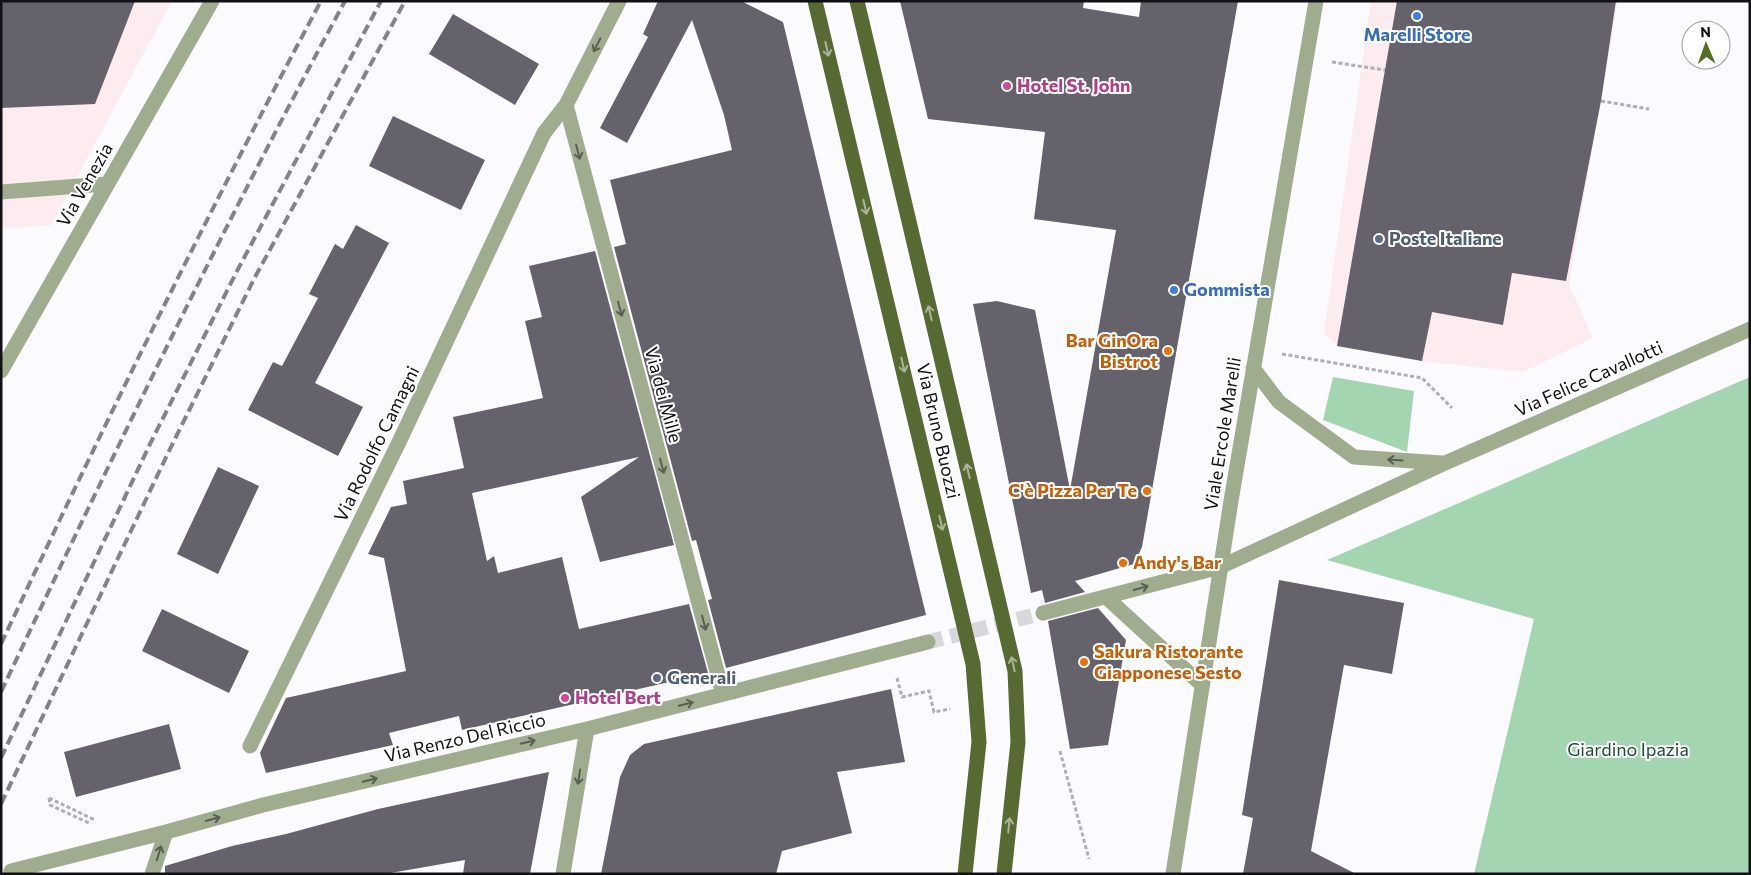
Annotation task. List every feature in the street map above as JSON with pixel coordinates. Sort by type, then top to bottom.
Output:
[{"type":"main road","name":"Via Bruno Buozzi","points":[[815,1],[974,664],[979,742],[965,874]]},
{"type":"main road","name":"Via Bruno Buozzi","points":[[857,1],[1015,672],[1018,742],[1004,874]]},
{"type":"street","name":"Via Venezia","points":[[1,371],[211,1]]},
{"type":"street","name":"Via Rodolfo Camagni","points":[[250,746],[401,438],[544,133],[566,105],[619,1]]},
{"type":"street","name":"Viale Ercole Marelli","points":[[1173,874],[1220,567],[1316,1]]},
{"type":"street","name":"Via dei Mille","points":[[566,105],[723,694]]},
{"type":"street","points":[[1,192],[106,184]]},
{"type":"street","name":"Via Felice Cavallotti","points":[[1220,567],[1443,464],[1750,329]]},
{"type":"street","name":"Via Felice Cavallotti","points":[[1253,368],[1279,402],[1354,457],[1443,464]]},
{"type":"street","points":[[1043,613],[1220,567]]},
{"type":"street","points":[[1106,597],[1202,686]]},
{"type":"street","name":"Via Renzo Del Riccio","points":[[11,871],[166,832],[263,805],[587,729],[928,642]]},
{"type":"street","points":[[564,874],[587,729]]},
{"type":"street","points":[[152,874],[166,832]]},
{"type":"path","points":[[1307,59],[1385,70]]},
{"type":"path","points":[[1601,101],[1649,108]]},
{"type":"path","points":[[1256,350],[1422,378],[1452,408]]},
{"type":"path","points":[[902,697],[929,691],[934,712],[954,708]]},
{"type":"path","points":[[1060,751],[1089,859]]},
{"type":"path","points":[[48,798],[99,822]]},
{"type":"shaded area","points":[[1,1],[172,1],[51,225],[1,229]]},
{"type":"shaded area","points":[[1371,1],[1618,1],[1569,284],[1593,338],[1523,372],[1422,361],[1337,346],[1324,333]]},
{"type":"green space","points":[[1333,377],[1414,391],[1407,452],[1323,420]]},
{"type":"green space","name":"Giardino Ipazia","points":[[1750,377],[1750,874],[1474,874],[1534,619],[1327,560]]},
{"type":"building","points":[[1,1],[135,1],[95,104],[1,108]]},
{"type":"building","points":[[658,1],[741,1],[783,22],[926,615],[726,668],[708,600],[712,599],[696,540],[692,541],[614,247],[626,244],[610,180],[732,150],[724,115],[692,20],[627,143],[600,128],[648,37],[643,34]]},
{"type":"building","points":[[900,1],[1084,1],[1083,8],[1139,17],[1141,1],[1238,1],[1142,547],[1134,564],[1075,581],[1085,592],[1045,603],[1042,590],[1031,593],[973,304],[997,301],[1035,310],[1070,490],[1116,230],[1034,219],[1045,132],[928,119]]},
{"type":"building","points":[[1397,1],[1616,1],[1601,101],[1566,281],[1512,273],[1503,325],[1432,312],[1422,361],[1337,346]]},
{"type":"building","points":[[453,14],[539,64],[515,105],[429,54]]},
{"type":"building","points":[[393,116],[485,160],[461,210],[369,166]]},
{"type":"building","points":[[356,225],[389,243],[315,383],[363,407],[338,456],[248,410],[273,362],[282,366],[318,298],[309,294],[335,244],[343,249]]},
{"type":"building","points":[[595,251],[674,545],[600,562],[581,497],[639,457],[472,493],[487,561],[494,556],[498,573],[562,557],[579,629],[689,604],[708,673],[462,730],[459,716],[389,733],[393,745],[266,773],[260,753],[286,698],[406,671],[384,558],[368,554],[391,507],[407,504],[403,481],[464,468],[453,417],[543,398],[525,321],[542,317],[529,266]]},
{"type":"building","points":[[218,467],[259,486],[218,574],[177,554]]},
{"type":"building","points":[[1279,580],[1404,603],[1392,674],[1344,665],[1311,851],[1356,874],[1243,874],[1253,818],[1242,815]]},
{"type":"building","points":[[1098,608],[1126,640],[1108,745],[1070,749],[1048,621]]},
{"type":"building","points":[[162,609],[249,651],[229,693],[142,651]]},
{"type":"building","points":[[891,689],[905,762],[837,772],[852,833],[782,851],[776,874],[601,874],[620,777],[630,755],[644,744]]},
{"type":"building","points":[[169,724],[181,769],[76,797],[64,752]]},
{"type":"building","points":[[549,772],[530,874],[463,874],[465,860],[385,874],[165,874],[165,866],[232,846],[286,834],[378,809]]},
{"type":"tunnel","points":[[928,642],[1043,613]]},
{"type":"railway","points":[[1,644],[157,320],[321,1]]},
{"type":"railway","points":[[1,692],[168,344],[299,86],[345,1]]},
{"type":"railway","points":[[1,758],[151,442],[237,271],[381,1]]},
{"type":"railway","points":[[1,804],[169,451],[254,279],[405,1]]},
{"type":"place","name":"Marelli Store","points":[[1417,16]]},
{"type":"place","name":"Hotel St. John","points":[[1007,86]]},
{"type":"place","name":"Poste Italiane","points":[[1379,239]]},
{"type":"place","name":"Gommista","points":[[1174,290]]},
{"type":"place","name":"Bar GinOra Bistrot","points":[[1168,351]]},
{"type":"place","name":"C'è Pizza Per Te","points":[[1147,491]]},
{"type":"place","name":"Andy's Bar","points":[[1123,563]]},
{"type":"place","name":"Sakura Ristorante Giapponese Sesto","points":[[1084,662]]},
{"type":"place","name":"Generali","points":[[657,678]]},
{"type":"place","name":"Hotel Bert","points":[[565,698]]}]
